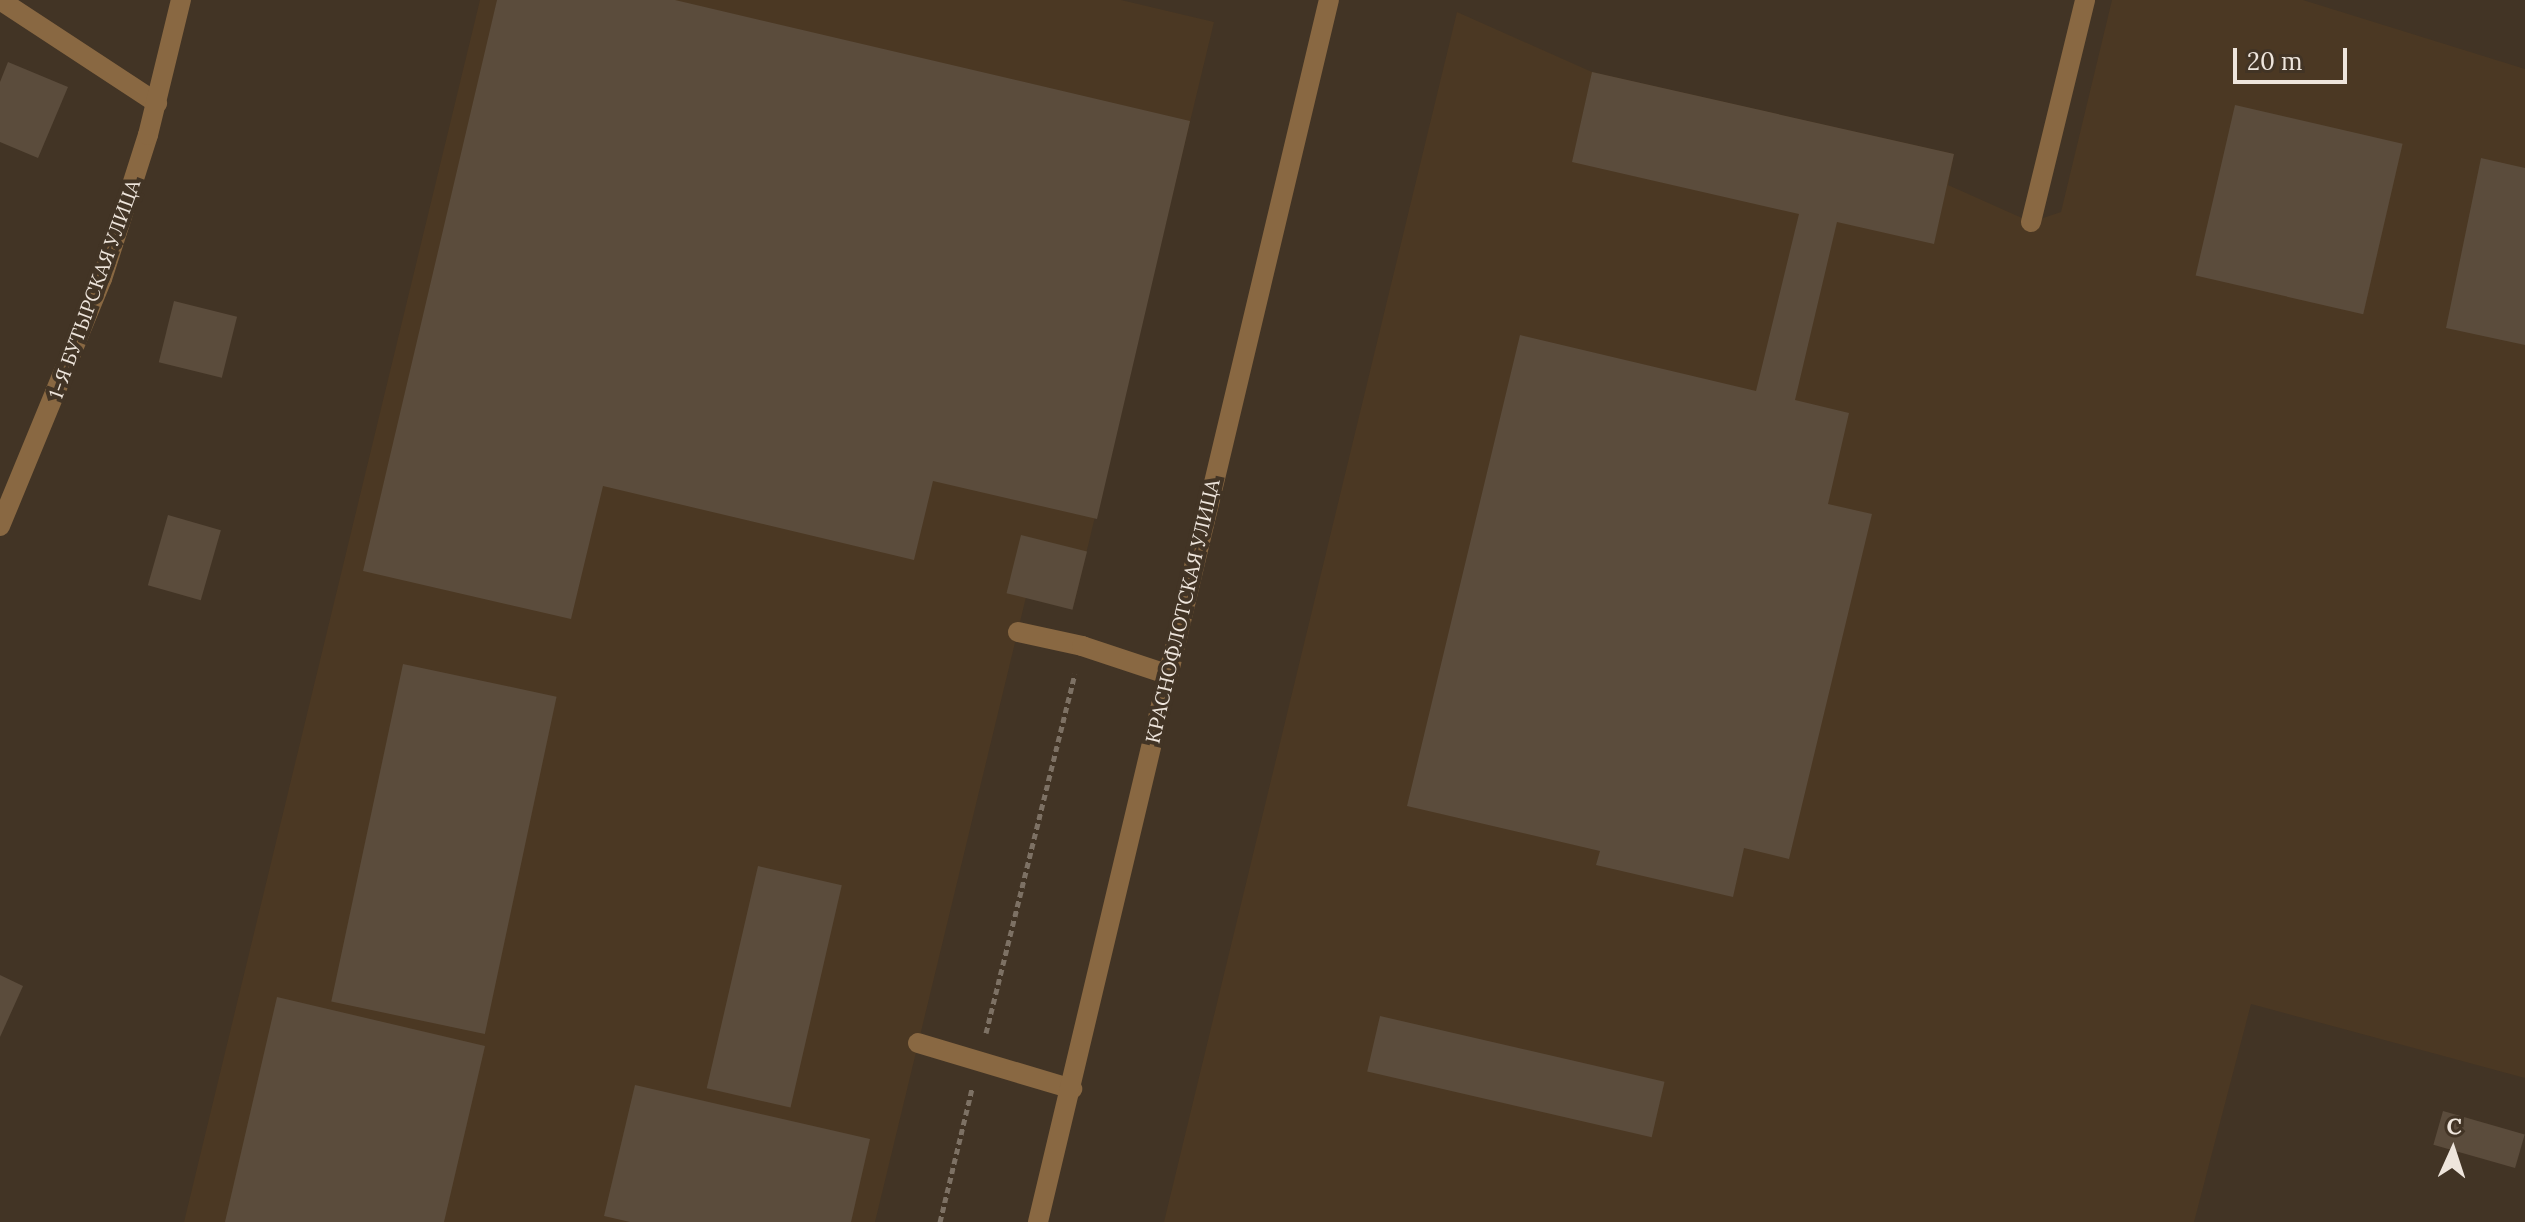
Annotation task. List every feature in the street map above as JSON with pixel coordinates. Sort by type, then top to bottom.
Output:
[{"type":"street","points":[[0,0],[157,103]]},
{"type":"street","name":"1-Я БУТЫРСКАЯ УЛИЦА","points":[[0,526],[102,279],[157,103],[181,0]]},
{"type":"street","name":"КРАСНОФЛОТСКАЯ УЛИЦА","points":[[1038,1222],[1072,1089],[1166,674],[1329,0]]},
{"type":"street","points":[[2031,222],[2085,0]]},
{"type":"street","points":[[1018,632],[1082,646],[1166,674]]},
{"type":"street","points":[[918,1043],[1072,1089]]},
{"type":"path","points":[[940,1222],[1082,646]]},
{"type":"shaded area","points":[[480,0],[1121,0],[1214,22],[1074,604],[1027,593],[875,1222],[184,1222]]},
{"type":"shaded area","points":[[2112,0],[2303,0],[2525,69],[2525,1078],[2251,1004],[2194,1222],[1164,1222],[1457,12],[1592,72],[1954,154],[1948,185],[2031,222],[2061,212]]},
{"type":"building","points":[[497,0],[675,0],[1190,121],[1097,519],[933,481],[914,560],[603,486],[571,619],[363,571]]},
{"type":"building","points":[[8,62],[68,87],[38,158],[0,142],[0,82]]},
{"type":"building","points":[[1592,72],[1954,154],[1934,244],[1837,222],[1795,400],[1849,413],[1828,504],[1872,514],[1789,859],[1744,848],[1733,897],[1596,865],[1600,851],[1407,806],[1520,335],[1756,391],[1799,214],[1572,162]]},
{"type":"building","points":[[2235,105],[2403,144],[2363,314],[2196,276]]},
{"type":"building","points":[[2481,158],[2525,168],[2525,345],[2446,328]]},
{"type":"building","points":[[174,301],[237,317],[222,378],[159,362]]},
{"type":"building","points":[[168,515],[221,530],[201,600],[148,585]]},
{"type":"building","points":[[1021,535],[1087,551],[1072,610],[1006,593]]},
{"type":"building","points":[[403,664],[557,697],[485,1034],[331,1001]]},
{"type":"building","points":[[758,866],[842,885],[791,1108],[707,1088]]},
{"type":"building","points":[[0,975],[23,986],[0,1037]]},
{"type":"building","points":[[277,997],[485,1046],[444,1222],[225,1222]]},
{"type":"building","points":[[1380,1016],[1665,1082],[1652,1137],[1367,1072]]},
{"type":"building","points":[[635,1085],[870,1139],[851,1222],[630,1222],[604,1216]]},
{"type":"building","points":[[2443,1111],[2525,1134],[2515,1168],[2433,1145]]}]
